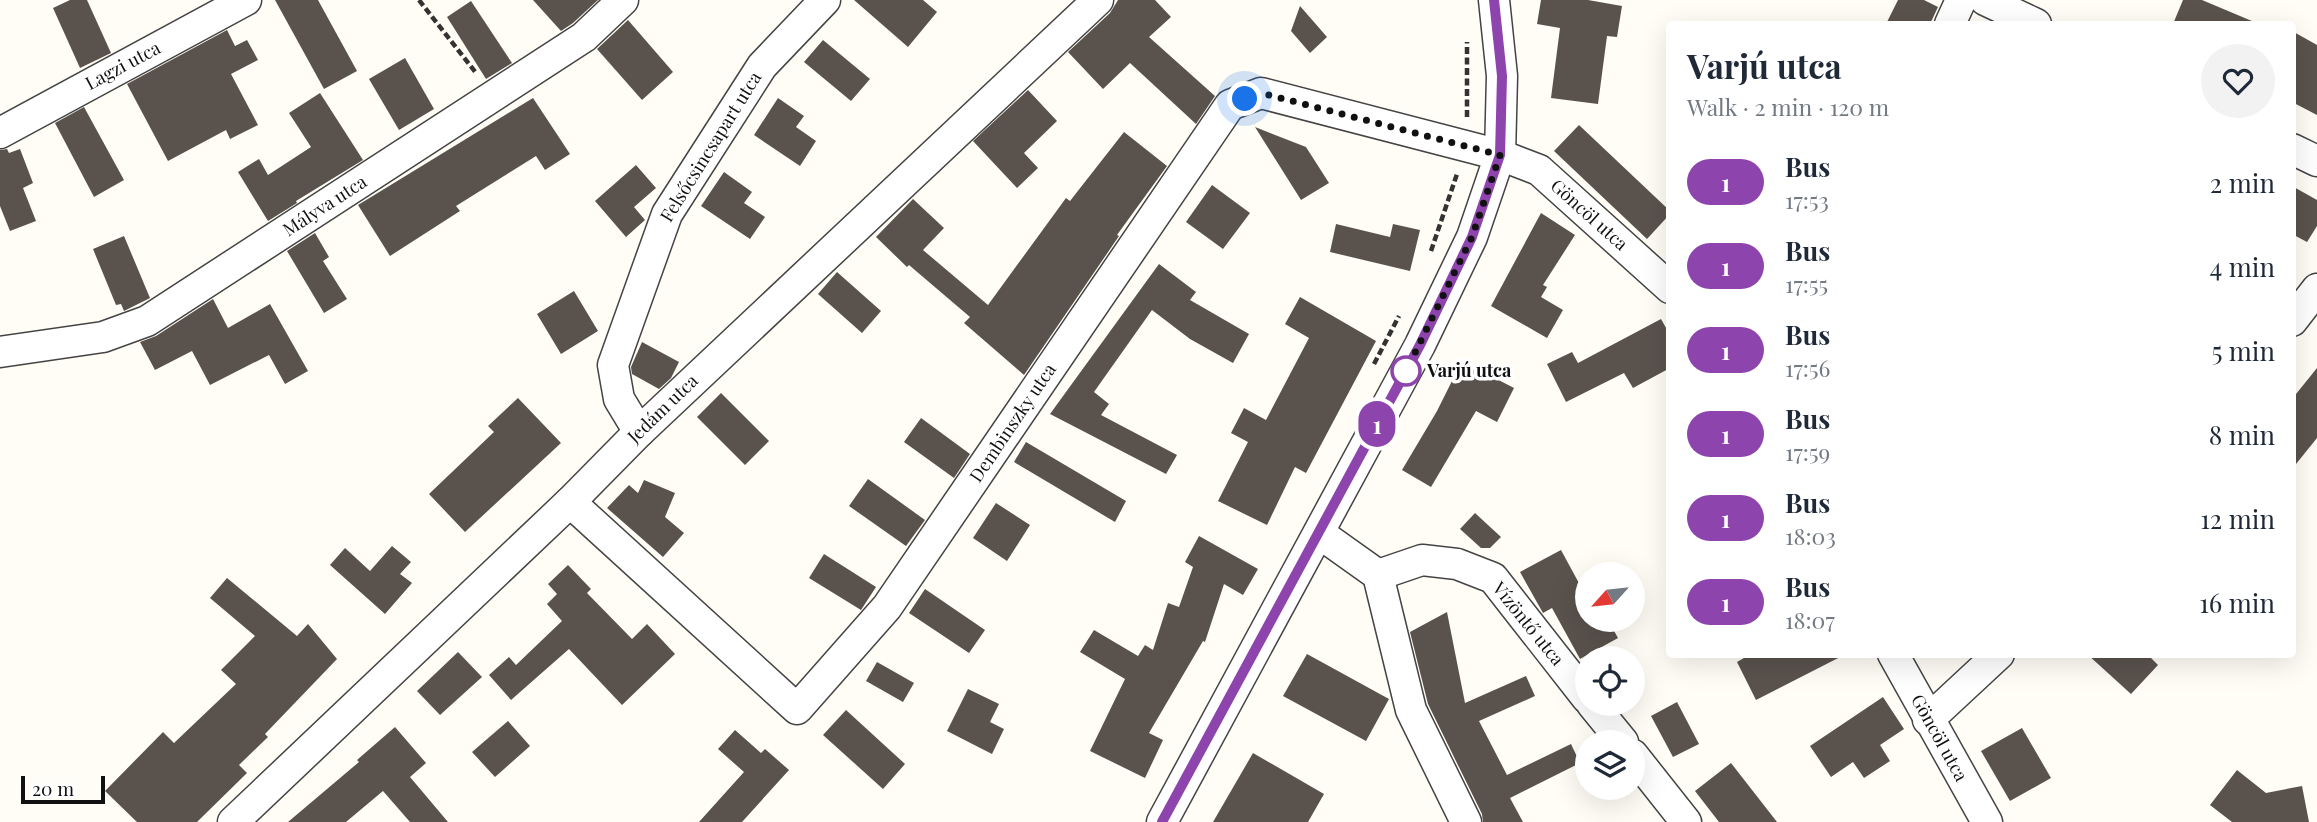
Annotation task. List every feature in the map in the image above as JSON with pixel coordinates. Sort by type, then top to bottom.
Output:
[{"type":"street","name":"Lagzi utca","points":[[0,133],[246,0]]},
{"type":"street","name":"Mályva utca","points":[[0,352],[103,337],[146,321],[584,37],[623,0]]},
{"type":"street","name":"Felsőcsincsapart utca","points":[[639,432],[619,399],[612,365],[667,214],[762,66],[825,0]]},
{"type":"street","name":"Jedám utca","points":[[233,822],[570,502],[639,432],[1098,0]]},
{"type":"street","points":[[1162,822],[1420,345],[1472,237],[1500,155],[1502,76],[1494,0]]},
{"type":"street","points":[[1952,21],[1961,0]]},
{"type":"street","points":[[1986,0],[2030,21]]},
{"type":"street","name":"Dembinszky utca","points":[[570,502],[797,709],[887,607],[1230,105],[1261,93],[1500,155]]},
{"type":"street","points":[[2296,151],[2317,161]]},
{"type":"street","name":"Göncöl utca","points":[[1500,155],[1539,170],[1666,284]]},
{"type":"street","points":[[2296,316],[2317,289]]},
{"type":"street","points":[[1318,533],[1378,575],[1411,710],[1466,822]]},
{"type":"street","name":"Vízöntő utca","points":[[1378,575],[1422,560],[1457,564],[1493,578],[1575,683]]},
{"type":"street","name":"Göncöl utca","points":[[1895,658],[1987,822]]},
{"type":"street","points":[[1928,720],[1995,658]]},
{"type":"street","points":[[1602,716],[1613,730]]},
{"type":"street","points":[[1645,770],[1686,822]]},
{"type":"path","points":[[419,0],[493,97]]},
{"type":"building","points":[[70,0],[87,0],[111,53],[80,68],[53,8]]},
{"type":"building","points":[[275,0],[318,0],[357,71],[324,89]]},
{"type":"building","points":[[533,0],[598,0],[561,31]]},
{"type":"building","points":[[854,0],[923,0],[937,12],[908,47]]},
{"type":"building","points":[[1118,0],[1155,0],[1171,17],[1149,37],[1215,96],[1196,124],[1130,63],[1103,89],[1068,52],[1110,13]]},
{"type":"building","points":[[1541,0],[1588,0],[1622,6],[1617,37],[1607,36],[1598,104],[1551,98],[1560,28],[1537,24]]},
{"type":"building","points":[[1898,0],[1924,0],[1938,7],[1931,21],[1888,21]]},
{"type":"building","points":[[2183,0],[2202,0],[2252,21],[2174,21]]},
{"type":"building","points":[[471,1],[512,63],[486,79],[447,17]]},
{"type":"building","points":[[1300,6],[1327,37],[1310,53],[1291,31]]},
{"type":"building","points":[[628,20],[673,72],[642,100],[597,49]]},
{"type":"building","points":[[227,30],[235,46],[247,40],[258,60],[231,74],[258,125],[230,139],[226,130],[168,161],[127,84]]},
{"type":"building","points":[[2296,33],[2317,45],[2317,115],[2296,104]]},
{"type":"building","points":[[823,40],[870,79],[851,101],[804,62]]},
{"type":"building","points":[[405,58],[434,109],[399,130],[369,79]]},
{"type":"building","points":[[1028,90],[1057,121],[1024,153],[1038,168],[1017,188],[973,141]]},
{"type":"building","points":[[320,93],[363,160],[268,221],[238,172],[259,159],[268,175],[311,147],[289,113]]},
{"type":"building","points":[[533,98],[570,154],[545,170],[536,156],[456,206],[460,211],[390,256],[358,205]]},
{"type":"building","points":[[778,98],[804,116],[796,127],[816,141],[800,166],[754,135]]},
{"type":"building","points":[[84,107],[124,180],[94,197],[55,123]]},
{"type":"building","points":[[1579,125],[1666,207],[1666,218],[1647,239],[1554,151]]},
{"type":"building","points":[[1255,127],[1306,147],[1329,183],[1301,200]]},
{"type":"building","points":[[1124,132],[1167,166],[1117,235],[1119,236],[1024,375],[964,323],[970,317],[909,265],[907,267],[876,237],[913,199],[944,228],[923,250],[988,305],[1066,198],[1070,201]]},
{"type":"building","points":[[7,149],[9,153],[20,149],[33,183],[23,188],[36,221],[10,231],[0,206],[0,150]]},
{"type":"building","points":[[636,165],[656,188],[634,207],[645,220],[626,237],[595,201]]},
{"type":"building","points":[[724,172],[752,192],[744,203],[765,217],[750,239],[701,206]]},
{"type":"building","points":[[1212,185],[1250,213],[1223,249],[1186,222]]},
{"type":"building","points":[[2296,188],[2317,200],[2317,226],[2307,242],[2296,236]]},
{"type":"building","points":[[1541,213],[1575,235],[1543,285],[1547,287],[1541,297],[1563,310],[1547,338],[1491,306]]},
{"type":"building","points":[[1336,224],[1390,237],[1393,224],[1420,230],[1410,271],[1330,252]]},
{"type":"building","points":[[315,233],[329,257],[323,261],[347,299],[324,313],[287,251]]},
{"type":"building","points":[[124,236],[150,298],[124,311],[121,304],[116,305],[93,249]]},
{"type":"building","points":[[1159,264],[1196,292],[1190,300],[1249,334],[1233,363],[1190,339],[1152,310],[1094,392],[1109,404],[1101,415],[1177,455],[1166,474],[1050,414]]},
{"type":"building","points":[[837,272],[881,311],[862,333],[818,294]]},
{"type":"building","points":[[574,291],[598,331],[561,354],[537,314]]},
{"type":"building","points":[[1300,297],[1376,341],[1306,473],[1295,467],[1267,525],[1218,501],[1248,442],[1231,433],[1244,408],[1266,420],[1309,338],[1285,324]]},
{"type":"building","points":[[213,299],[228,328],[270,304],[308,371],[285,384],[269,355],[210,385],[192,351],[155,370],[140,342],[156,336]]},
{"type":"building","points":[[1661,319],[1666,328],[1666,370],[1633,388],[1624,373],[1566,402],[1547,364],[1572,352],[1578,363]]},
{"type":"building","points":[[642,342],[679,362],[671,378],[659,389],[632,374],[631,367]]},
{"type":"building","points":[[1462,361],[1514,388],[1497,422],[1476,411],[1431,487],[1402,470],[1437,411]]},
{"type":"building","points":[[2317,368],[2317,438],[2296,464],[2296,394]]},
{"type":"building","points":[[721,393],[769,441],[745,465],[697,417]]},
{"type":"building","points":[[518,398],[561,443],[465,532],[429,494],[494,432],[488,426]]},
{"type":"building","points":[[921,418],[970,454],[954,478],[904,442]]},
{"type":"building","points":[[1026,442],[1126,501],[1115,522],[1014,462]]},
{"type":"building","points":[[868,479],[925,520],[906,546],[849,506]]},
{"type":"building","points":[[644,480],[675,493],[665,517],[684,533],[663,557],[607,508],[629,485],[638,493]]},
{"type":"building","points":[[996,503],[1030,525],[1007,561],[973,538]]},
{"type":"building","points":[[1475,513],[1501,537],[1490,548],[1481,548],[1460,529]]},
{"type":"building","points":[[1199,536],[1258,569],[1243,595],[1224,584],[1205,642],[1203,641],[1149,733],[1163,740],[1145,778],[1090,751],[1125,679],[1080,652],[1094,630],[1138,656],[1145,645],[1153,650],[1168,603],[1179,607],[1193,567],[1185,562]]},
{"type":"building","points":[[392,546],[411,562],[400,574],[412,583],[385,614],[330,565],[345,548],[370,571]]},
{"type":"building","points":[[1561,550],[1575,576],[1575,632],[1615,632],[1618,638],[1604,646],[1575,646],[1575,650],[1552,608],[1543,613],[1520,572]]},
{"type":"building","points":[[824,554],[876,587],[861,610],[809,578]]},
{"type":"building","points":[[568,565],[591,589],[587,593],[632,639],[647,624],[675,654],[622,705],[569,649],[511,700],[489,675],[509,657],[516,665],[562,621],[547,604],[557,594],[548,584]]},
{"type":"building","points":[[227,578],[297,636],[308,624],[337,659],[265,734],[268,737],[239,765],[247,773],[197,822],[137,822],[105,791],[163,732],[174,743],[236,684],[221,670],[255,636],[210,598]]},
{"type":"building","points":[[925,589],[985,630],[969,653],[909,613]]},
{"type":"building","points":[[1447,612],[1465,703],[1526,676],[1535,696],[1479,721],[1507,775],[1571,744],[1575,752],[1575,766],[1510,798],[1523,822],[1483,822],[1482,814],[1428,704],[1410,632]]},
{"type":"building","points":[[458,652],[482,677],[440,715],[417,691]]},
{"type":"building","points":[[1307,654],[1389,699],[1366,741],[1283,696]]},
{"type":"building","points":[[1744,658],[1838,658],[1756,700],[1737,662]]},
{"type":"building","points":[[2091,658],[2151,658],[2158,665],[2131,694]]},
{"type":"building","points":[[877,662],[914,683],[903,702],[866,681]]},
{"type":"building","points":[[968,689],[999,704],[990,722],[1004,729],[992,754],[947,731]]},
{"type":"building","points":[[1883,697],[1904,729],[1880,745],[1890,761],[1864,778],[1853,762],[1831,777],[1810,746]]},
{"type":"building","points":[[1677,702],[1699,744],[1673,757],[1651,716]]},
{"type":"building","points":[[846,710],[905,764],[883,789],[823,735]]},
{"type":"building","points":[[508,721],[530,746],[495,777],[472,752]]},
{"type":"building","points":[[395,727],[426,763],[410,777],[448,822],[410,822],[383,791],[346,822],[288,822],[359,762],[357,760]]},
{"type":"building","points":[[2022,728],[2051,778],[2010,801],[1981,751]]},
{"type":"building","points":[[735,730],[761,753],[765,749],[789,770],[742,822],[699,822],[744,772],[718,749]]},
{"type":"building","points":[[1253,753],[1324,794],[1308,822],[1213,822]]},
{"type":"building","points":[[1731,763],[1777,822],[1719,822],[1695,791]]},
{"type":"building","points":[[2237,770],[2266,793],[2302,786],[2309,822],[2232,822],[2210,805]]},
{"type":"bus line","name":"1","points":[[1162,822],[1420,345],[1472,237],[1500,155],[1502,76],[1494,0]]},
{"type":"place","name":"Varjú utca","points":[[1406,371]]},
{"type":"route","points":[[1245,99],[1261,93],[1500,155],[1472,237],[1406,371]]}]
